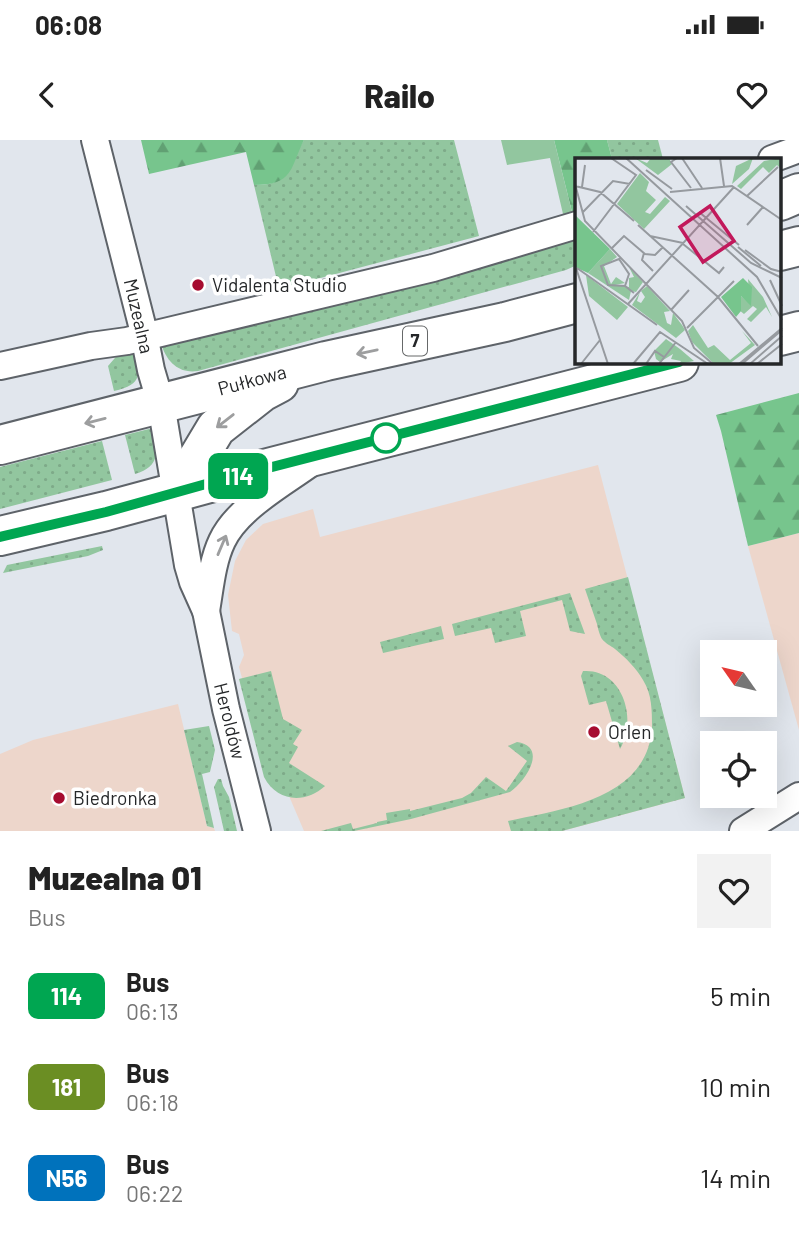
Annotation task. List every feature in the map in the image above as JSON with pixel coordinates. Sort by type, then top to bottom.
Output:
[{"type":"highway","points":[[782,200],[799,193]]},
{"type":"highway","points":[[782,250],[799,246]]},
{"type":"highway","points":[[505,322],[575,291]]},
{"type":"highway","name":"7","points":[[505,322],[575,304]]},
{"type":"highway","name":"Pułkowa","points":[[0,446],[326,361],[505,322]]},
{"type":"highway","points":[[782,335],[799,331]]},
{"type":"highway","points":[[177,493],[216,428],[261,392],[326,361]]},
{"type":"highway","points":[[0,536],[177,493],[671,364]]},
{"type":"street","name":"Muzealna","points":[[95,140],[150,370],[161,404],[177,493]]},
{"type":"street","points":[[775,158],[799,149]]},
{"type":"street","points":[[0,366],[144,337],[433,268],[575,226]]},
{"type":"street","name":"Heroldów","points":[[206,611],[216,560],[229,529],[258,501],[323,454]]},
{"type":"street","name":"Heroldów","points":[[177,493],[188,565],[206,611],[226,709],[257,831]]},
{"type":"street","points":[[743,831],[799,796]]},
{"type":"shaded area","points":[[598,465],[685,798],[562,831],[304,831],[239,679],[242,678],[239,667],[244,655],[239,634],[232,631],[228,595],[235,561],[246,540],[263,524],[313,509],[320,537]]},
{"type":"shaded area","points":[[799,533],[799,730],[777,651],[777,640],[774,640],[748,546]]},
{"type":"shaded area","points":[[178,704],[207,826],[215,831],[0,831],[0,754],[33,740]]},
{"type":"green space","points":[[141,140],[304,140],[293,167],[284,178],[277,182],[254,185],[246,152],[149,174]]},
{"type":"green space","points":[[304,140],[454,140],[479,236],[279,289],[254,185],[276,182],[282,178]]},
{"type":"green space","points":[[501,140],[554,140],[572,212],[563,214],[550,158],[507,165]]},
{"type":"green space","points":[[554,140],[607,140],[612,158],[575,158],[575,211],[572,212]]},
{"type":"green space","points":[[607,140],[658,140],[663,158],[612,158]]},
{"type":"green space","points":[[575,236],[575,266],[566,270],[198,371],[184,370],[174,365],[161,343]]},
{"type":"green space","points":[[135,348],[138,377],[131,385],[114,391],[108,366],[121,351]]},
{"type":"green space","points":[[799,393],[799,533],[748,546],[716,415]]},
{"type":"green space","points":[[152,430],[154,438],[156,457],[149,467],[135,474],[125,435]]},
{"type":"green space","points":[[102,441],[112,480],[0,509],[0,467]]},
{"type":"green space","points":[[102,546],[103,550],[88,556],[3,573],[7,565]]},
{"type":"green space","points":[[628,577],[685,798],[562,831],[511,831],[508,821],[577,805],[619,785],[636,770],[647,751],[652,727],[652,709],[646,685],[631,663],[602,639],[585,589]]},
{"type":"green space","points":[[570,593],[585,634],[570,631],[562,600],[520,611],[526,636],[495,643],[491,628],[455,636],[452,624]]},
{"type":"green space","points":[[441,626],[444,639],[383,653],[380,642]]},
{"type":"green space","points":[[271,671],[283,719],[302,730],[293,744],[298,747],[289,763],[325,786],[309,796],[284,796],[264,777],[239,679]]},
{"type":"green space","points":[[583,671],[597,672],[608,678],[623,698],[627,724],[620,749],[606,701],[589,705],[581,676]]},
{"type":"green space","points":[[209,726],[215,750],[210,772],[202,774],[214,828],[207,826],[184,730]]},
{"type":"green space","points":[[517,742],[527,745],[533,757],[522,781],[510,792],[411,819],[354,831],[321,831],[351,823],[353,829],[387,820],[386,813],[410,811],[462,798],[471,793],[486,777],[506,791],[527,761],[508,746]]},
{"type":"green space","points":[[218,779],[221,779],[229,797],[237,831],[224,831],[214,787]]},
{"type":"bus line","name":"114","points":[[0,537],[106,512],[671,364]]},
{"type":"place","name":"Vidalenta Studio","points":[[198,285]]},
{"type":"place","name":"Orlen","points":[[594,732]]},
{"type":"place","name":"Biedronka","points":[[59,798]]}]
